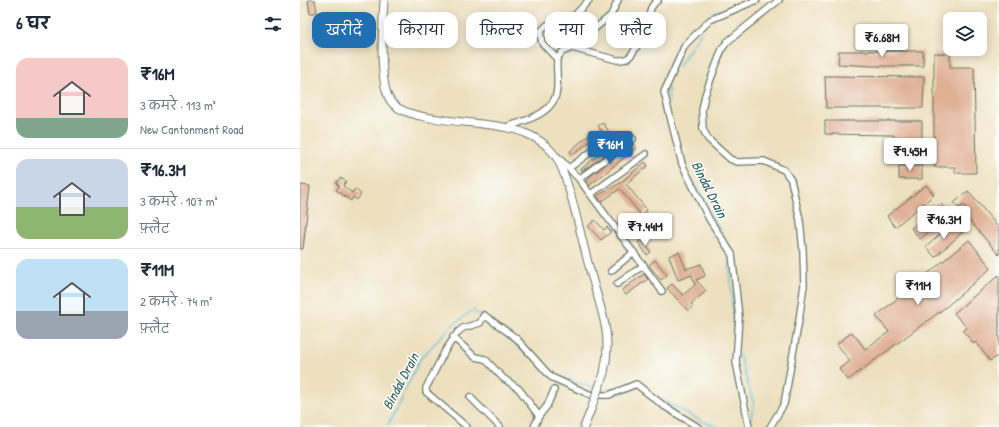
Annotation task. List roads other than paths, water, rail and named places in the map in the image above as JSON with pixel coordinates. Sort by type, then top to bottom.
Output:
[{"type":"street","points":[[384,0],[383,72],[387,94],[392,104],[402,110],[427,117],[506,127],[525,133],[534,138],[555,154],[579,179],[662,291]]},
{"type":"street","points":[[557,59],[542,43],[540,32],[547,26],[575,15],[589,0]]},
{"type":"street","points":[[598,25],[610,15],[618,0]]},
{"type":"street","points":[[506,127],[533,119],[550,105],[556,97],[558,88],[557,59],[562,52],[572,48],[617,60],[628,59],[639,43],[652,41],[655,38],[650,14],[651,8],[658,0]]},
{"type":"street","points":[[749,427],[736,362],[739,316],[732,254],[709,219],[682,164],[664,92],[685,45],[710,20],[756,0]]},
{"type":"street","points":[[770,427],[784,404],[804,285],[803,251],[799,214],[791,180],[784,170],[764,161],[737,162],[730,160],[708,139],[703,129],[702,114],[705,95],[722,49],[727,42],[779,0]]},
{"type":"street","points":[[579,179],[633,139]]},
{"type":"street","points":[[569,168],[603,143]]},
{"type":"street","points":[[555,154],[566,182],[604,317],[607,345],[604,373],[584,427]]},
{"type":"street","points":[[591,194],[646,154]]},
{"type":"street","points":[[611,271],[634,252]]},
{"type":"street","points":[[617,284],[644,265]]},
{"type":"street","points":[[467,427],[426,391],[431,377],[453,338],[463,328],[480,323],[484,315],[516,338],[551,377],[591,395],[609,395],[636,384],[664,406],[698,427]]},
{"type":"street","points":[[453,338],[475,358],[485,359],[503,378],[519,389],[539,416]]},
{"type":"street","points":[[534,427],[539,416],[547,406],[554,390]]},
{"type":"street","points":[[470,397],[500,427]]},
{"type":"waterway","name":"Bindal Drain","points":[[711,17],[714,12],[729,9]]},
{"type":"waterway","name":"Bindal Drain","points":[[678,67],[701,32]]},
{"type":"waterway","name":"Bindal Drain","points":[[668,88],[669,102]]},
{"type":"waterway","name":"Bindal Drain","points":[[683,158],[686,165]]},
{"type":"waterway","name":"Bindal Drain","points":[[692,178],[719,229]]},
{"type":"waterway","name":"Bindal Drain","points":[[726,250],[729,258],[735,341]]},
{"type":"waterway","name":"Bindal Drain","points":[[387,427],[420,359],[450,327],[473,310],[481,317]]},
{"type":"waterway","name":"Bindal Drain","points":[[484,319],[530,357]]},
{"type":"waterway","name":"Bindal Drain","points":[[739,354],[754,405],[750,420]]},
{"type":"waterway","name":"Bindal Drain","points":[[563,379],[596,388]]},
{"type":"waterway","name":"Bindal Drain","points":[[619,394],[638,388]]},
{"type":"waterway","name":"Bindal Drain","points":[[601,389],[611,392]]},
{"type":"waterway","name":"Bindal Drain","points":[[658,398],[701,421],[719,427]]}]
